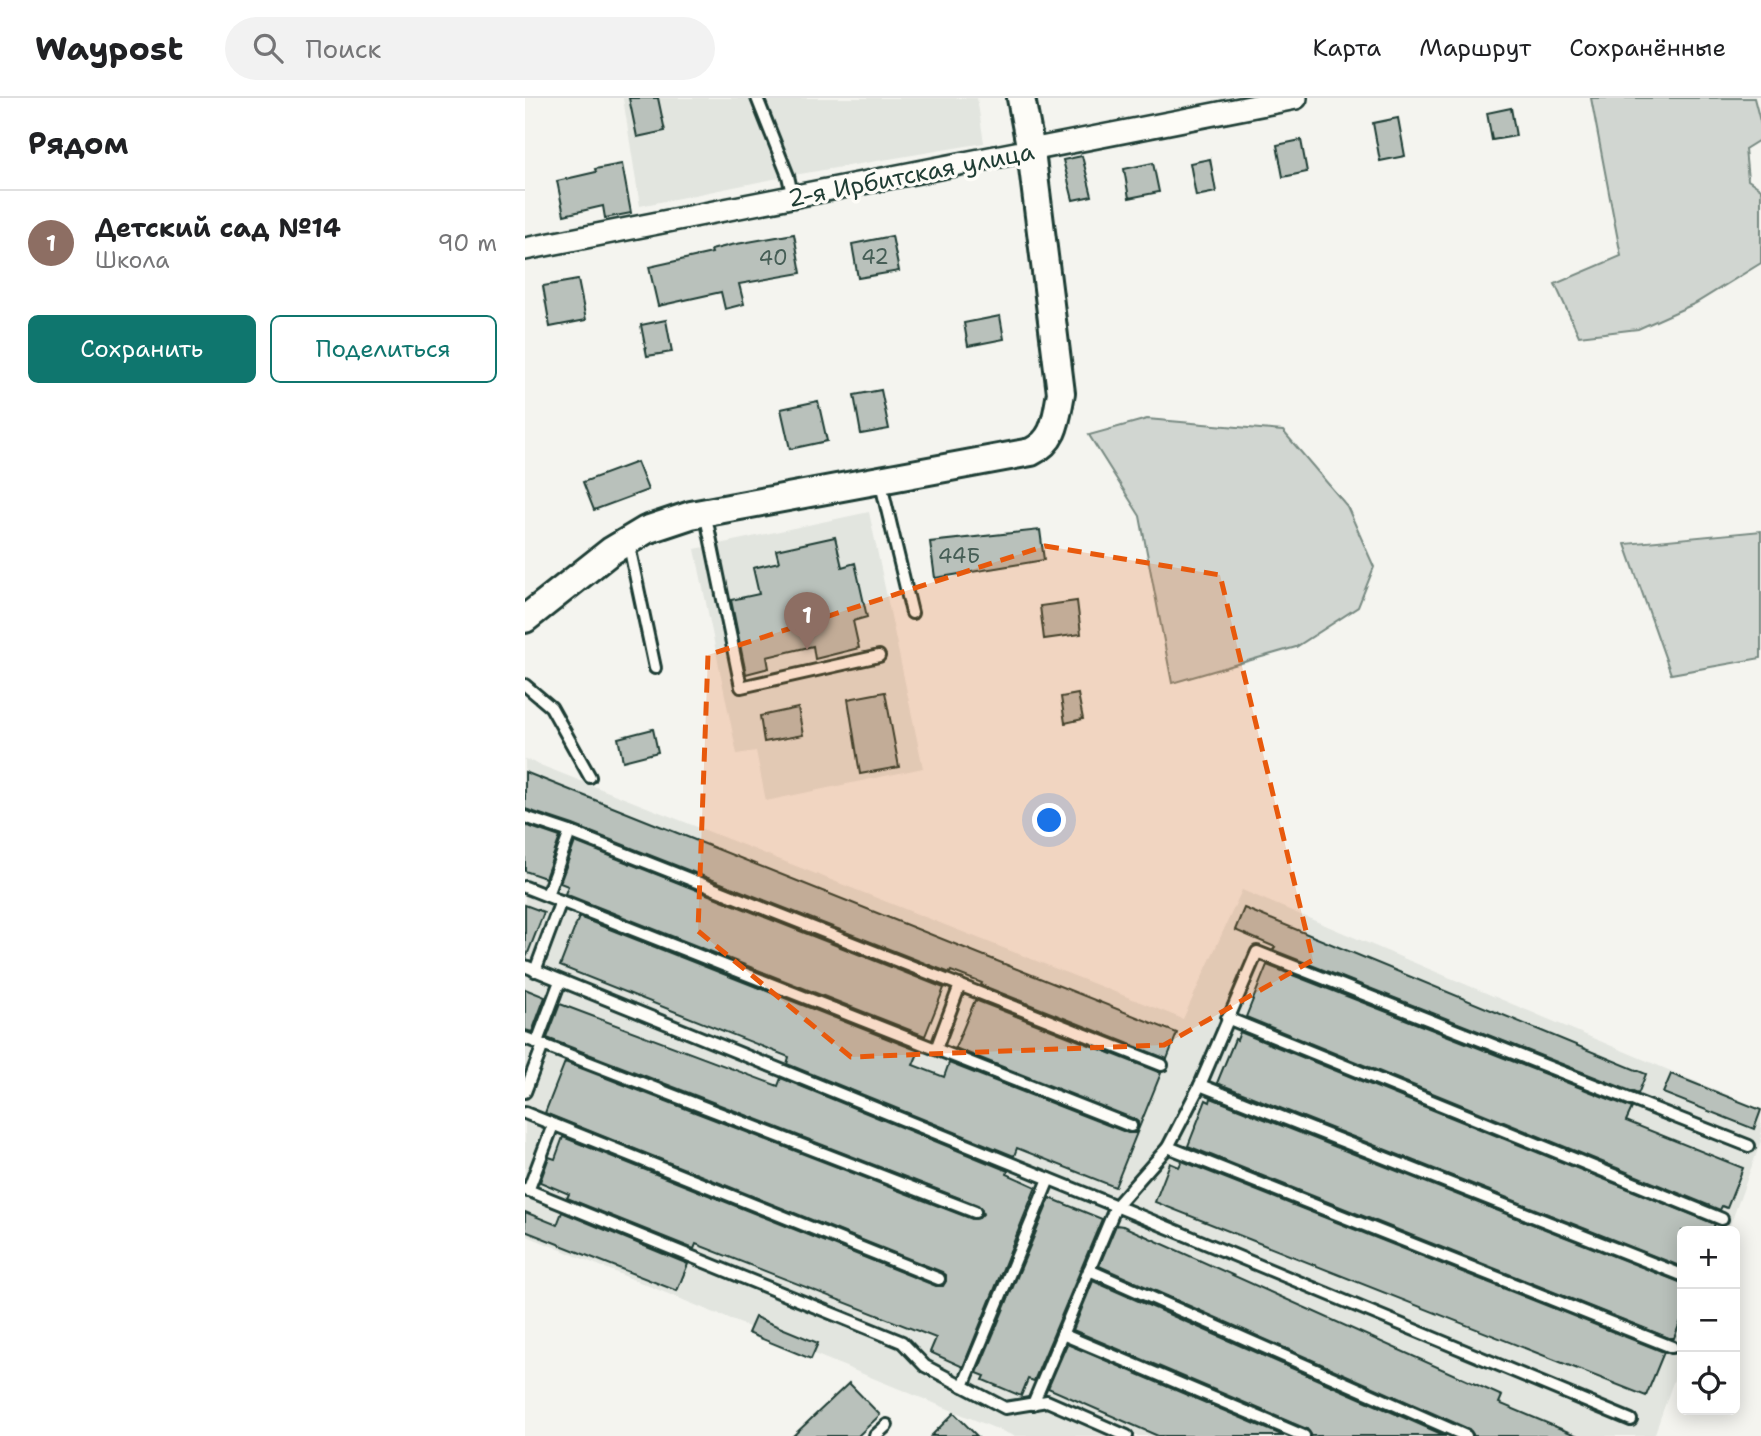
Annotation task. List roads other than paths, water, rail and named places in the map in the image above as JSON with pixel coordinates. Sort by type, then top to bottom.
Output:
[{"type":"street","points":[[525,620],[611,551],[646,530],[705,512],[1031,452],[1043,446],[1055,429],[1061,393],[1031,151],[1021,98]]},
{"type":"street","name":"2-я Ирбитская улица","points":[[525,249],[1297,98]]},
{"type":"lane","points":[[757,98],[793,198]]},
{"type":"lane","points":[[880,480],[912,613]]},
{"type":"lane","points":[[705,512],[741,687],[879,656]]},
{"type":"lane","points":[[628,541],[655,668]]},
{"type":"lane","points":[[525,685],[551,707],[590,777]]},
{"type":"lane","points":[[525,817],[570,832],[1162,1065]]},
{"type":"lane","points":[[548,895],[570,832]]},
{"type":"lane","points":[[525,887],[1131,1126]]},
{"type":"lane","points":[[561,901],[530,968],[1116,1206],[1631,1420]]},
{"type":"lane","points":[[1033,1404],[1116,1206],[1168,1147],[1200,1086],[1257,952],[1749,1146]]},
{"type":"lane","points":[[525,1092],[559,981]]},
{"type":"lane","points":[[936,1049],[960,985]]},
{"type":"lane","points":[[1227,1018],[1721,1219]]},
{"type":"lane","points":[[525,1038],[975,1212]]},
{"type":"lane","points":[[1200,1086],[1677,1273]]},
{"type":"lane","points":[[525,1113],[939,1279]]},
{"type":"lane","points":[[553,1125],[527,1190],[902,1342],[925,1366],[1005,1408],[1047,1401],[1127,1436]]},
{"type":"lane","points":[[1168,1147],[1672,1347]]},
{"type":"lane","points":[[963,1386],[1049,1180]]},
{"type":"lane","points":[[1089,1269],[1466,1436]]},
{"type":"lane","points":[[1062,1334],[1304,1436]]},
{"type":"lane","points":[[875,1436],[887,1425]]},
{"type":"place","name":"Детский сад №14","points":[[807,650]]}]
